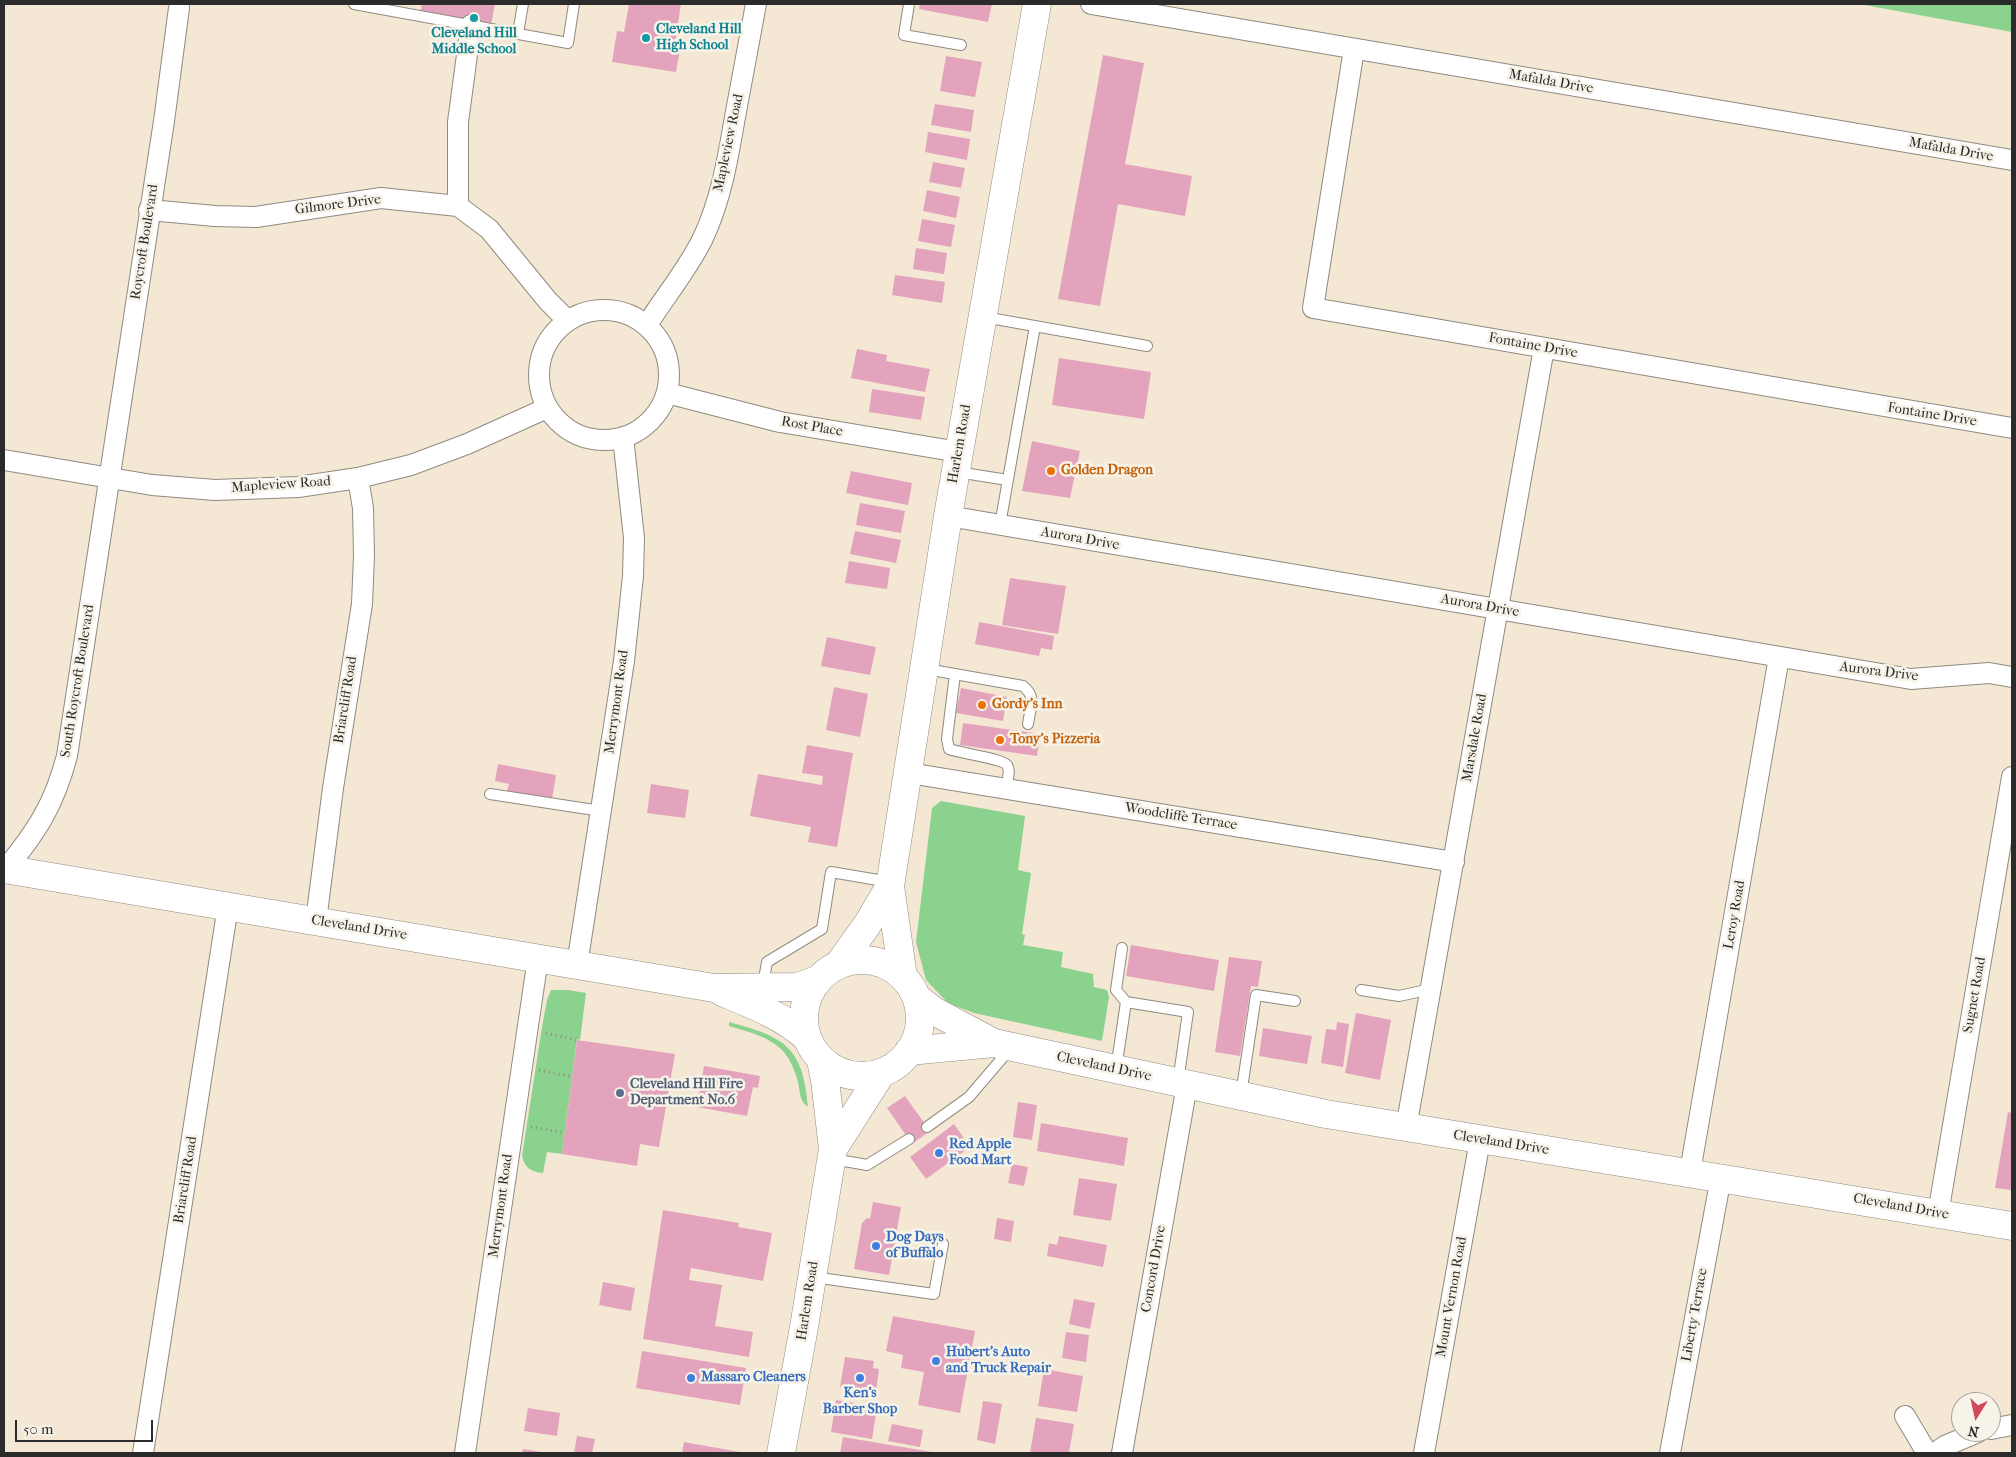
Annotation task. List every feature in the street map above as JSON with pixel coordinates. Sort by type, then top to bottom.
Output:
[{"type":"street","name":"Mapleview Road","points":[[647,325],[680,278],[702,238],[715,207],[725,175],[756,4]]},
{"type":"street","name":"Harlem Road","points":[[910,987],[891,884],[957,461],[1037,4]]},
{"type":"street","name":"Mafalda Drive","points":[[1091,4],[2012,160]]},
{"type":"street","name":"Roycroft Boulevard","points":[[110,477],[149,210],[182,6]]},
{"type":"street","points":[[471,25],[458,122],[458,206],[489,229],[548,301],[567,320]]},
{"type":"street","name":"Fontaine Drive","points":[[1354,49],[1312,308],[2012,428]]},
{"type":"street","name":"Gilmore Drive","points":[[149,210],[215,216],[256,217],[381,198],[458,206]]},
{"type":"street","points":[[605,308],[628,313],[647,325],[664,348],[670,370],[667,393],[659,410],[644,427],[624,438],[611,440],[588,439],[562,425],[546,408],[539,388],[538,365],[550,336],[567,320],[582,312],[605,308]]},
{"type":"street","name":"Marsdale Road","points":[[1406,1128],[1544,348]]},
{"type":"street","name":"Rost Place","points":[[667,393],[780,422],[957,461]]},
{"type":"street","name":"Mapleview Road","points":[[4,460],[152,485],[215,490],[298,487],[358,478],[411,465],[457,448],[546,408]]},
{"type":"street","name":"Merrymont Road","points":[[577,965],[624,661],[633,576],[634,538],[624,438]]},
{"type":"street","name":"South Roycroft Boulevard","points":[[4,870],[37,829],[49,809],[59,785],[67,756],[110,477]]},
{"type":"street","name":"Briarcliff Road","points":[[316,922],[333,788],[362,604],[363,508],[358,478]]},
{"type":"street","name":"Aurora Drive","points":[[948,516],[1911,679],[1989,673],[2012,677]]},
{"type":"street","name":"Leroy Road","points":[[1690,1172],[1779,657]]},
{"type":"street","name":"Woodcliffe Terrace","points":[[909,773],[1454,862]]},
{"type":"street","name":"Sugnet Road","points":[[1938,1214],[2012,777]]},
{"type":"street","name":"Cleveland Drive","points":[[4,870],[714,988],[798,986],[817,980]]},
{"type":"street","name":"Harlem Road","points":[[839,964],[867,925],[891,884]]},
{"type":"street","name":"Briarcliff Road","points":[[144,1453],[228,906]]},
{"type":"street","name":"Merrymont Road","points":[[465,1453],[538,958]]},
{"type":"street","points":[[866,960],[880,962],[892,968],[910,987],[920,1019],[915,1041],[910,1051],[902,1060],[882,1072],[869,1076],[850,1074],[831,1068],[821,1060],[806,1036],[803,1022],[804,1007],[809,993],[817,980],[839,964],[866,960]]},
{"type":"street","name":"Cleveland Drive","points":[[910,987],[934,1011],[1003,1045],[1182,1084],[1406,1128],[1690,1172],[2012,1226]]},
{"type":"street","name":"Cleveland Drive","points":[[714,988],[794,1025],[806,1036]]},
{"type":"street","name":"Cleveland Drive","points":[[910,1051],[1003,1045]]},
{"type":"street","name":"Harlem Road","points":[[781,1453],[832,1154],[825,1080],[821,1060]]},
{"type":"street","name":"Harlem Road","points":[[832,1154],[882,1072]]},
{"type":"street","name":"Concord Drive","points":[[1122,1453],[1182,1084]]},
{"type":"street","name":"Mount Vernon Road","points":[[1424,1453],[1480,1140]]},
{"type":"street","name":"Liberty Terrace","points":[[1670,1453],[1720,1177]]},
{"type":"street","points":[[1905,1416],[1927,1453]]},
{"type":"street","points":[[1935,1453],[1954,1442]]},
{"type":"lane","points":[[354,4],[396,7],[471,25],[568,42],[574,4]]},
{"type":"lane","points":[[518,33],[523,4]]},
{"type":"lane","points":[[745,4],[752,26]]},
{"type":"lane","points":[[909,4],[904,35],[961,45]]},
{"type":"lane","points":[[983,317],[1147,346]]},
{"type":"lane","points":[[1000,525],[1035,326]]},
{"type":"lane","points":[[957,461],[1008,480]]},
{"type":"lane","points":[[925,669],[1023,686],[1031,692],[1032,698],[1028,724]]},
{"type":"lane","points":[[955,674],[946,739],[949,749],[960,754],[1001,761],[1007,765],[1006,789]]},
{"type":"lane","points":[[490,794],[601,811]]},
{"type":"lane","points":[[762,987],[768,962],[822,929],[831,872],[891,884]]},
{"type":"lane","points":[[1122,948],[1116,990],[1126,1002],[1188,1012],[1182,1084]]},
{"type":"lane","points":[[1361,990],[1399,996],[1431,989]]},
{"type":"lane","points":[[1240,1096],[1256,995],[1295,1001]]},
{"type":"lane","points":[[1116,1069],[1126,1002]]},
{"type":"lane","points":[[927,1127],[969,1097],[1003,1045]]},
{"type":"lane","points":[[832,1154],[867,1165],[909,1139]]},
{"type":"lane","points":[[812,1276],[934,1294],[943,1244]]},
{"type":"path","points":[[542,1032],[577,1040]]},
{"type":"path","points":[[536,1070],[573,1077]]},
{"type":"path","points":[[527,1126],[565,1133]]},
{"type":"green space","points":[[1859,4],[2012,4],[2012,32]]},
{"type":"green space","points":[[941,801],[1025,816],[1018,870],[1031,873],[1022,934],[1025,935],[1023,945],[1063,952],[1061,967],[1093,974],[1094,987],[1107,990],[1109,997],[1102,1041],[974,1013],[948,1003],[926,980],[916,942],[932,808]]},
{"type":"green space","points":[[551,990],[586,993],[580,1040],[577,1039],[562,1154],[547,1152],[543,1173],[529,1169],[522,1156],[542,1027],[547,1000]]},
{"type":"green space","points":[[729,1022],[764,1033],[777,1039],[787,1047],[795,1057],[801,1070],[808,1107],[801,1099],[794,1069],[782,1050],[764,1038],[729,1026]]},
{"type":"building","name":"Cleveland Hill Middle School","points":[[422,4],[495,4],[491,25],[420,12]]},
{"type":"building","name":"Cleveland Hill High School","points":[[629,4],[681,4],[675,43],[681,44],[676,72],[612,62],[617,31],[624,32]]},
{"type":"building","points":[[920,4],[992,4],[988,22],[919,9]]},
{"type":"building","points":[[1103,55],[1144,63],[1125,164],[1192,176],[1185,216],[1118,204],[1100,306],[1058,299]]},
{"type":"building","points":[[946,56],[982,62],[975,97],[940,91]]},
{"type":"building","points":[[935,104],[974,110],[971,132],[931,125]]},
{"type":"building","points":[[928,132],[970,139],[967,160],[925,152]]},
{"type":"building","points":[[933,162],[965,168],[961,188],[929,182]]},
{"type":"building","points":[[927,190],[960,197],[956,218],[923,211]]},
{"type":"building","points":[[922,219],[955,225],[951,247],[918,241]]},
{"type":"building","points":[[916,248],[947,253],[944,274],[913,269]]},
{"type":"building","points":[[895,275],[945,282],[942,303],[892,295]]},
{"type":"building","points":[[857,349],[887,355],[886,361],[930,369],[925,392],[851,378]]},
{"type":"building","points":[[1059,358],[1151,372],[1144,419],[1052,405]]},
{"type":"building","points":[[872,389],[925,397],[921,420],[869,412]]},
{"type":"building","name":"Golden Dragon","points":[[1032,441],[1080,451],[1070,498],[1022,491]]},
{"type":"building","points":[[851,471],[912,483],[908,505],[846,493]]},
{"type":"building","points":[[860,503],[905,511],[901,533],[856,525]]},
{"type":"building","points":[[855,531],[901,540],[896,563],[850,554]]},
{"type":"building","points":[[849,561],[890,568],[887,589],[845,583]]},
{"type":"building","points":[[1010,578],[1066,586],[1058,634],[1002,625]]},
{"type":"building","points":[[979,622],[1054,636],[1052,650],[1041,648],[1039,656],[975,644]]},
{"type":"building","points":[[827,637],[876,647],[870,675],[821,666]]},
{"type":"building","points":[[834,687],[868,694],[860,737],[826,730]]},
{"type":"building","name":"Gordy's Inn","points":[[961,688],[1007,697],[1003,721],[956,713]]},
{"type":"building","name":"Tony's Pizzeria","points":[[963,723],[1040,734],[1037,756],[960,745]]},
{"type":"building","points":[[807,745],[853,753],[837,847],[808,842],[811,827],[750,816],[758,774],[822,785],[823,776],[802,773]]},
{"type":"building","points":[[498,764],[556,775],[552,799],[507,791],[509,784],[495,781]]},
{"type":"building","points":[[651,784],[689,790],[685,818],[647,813]]},
{"type":"building","points":[[1131,945],[1219,960],[1214,991],[1126,976]]},
{"type":"building","points":[[1229,957],[1262,961],[1258,987],[1251,986],[1240,1056],[1215,1052]]},
{"type":"building","points":[[1356,1013],[1391,1020],[1380,1080],[1345,1073]]},
{"type":"building","points":[[1337,1022],[1349,1024],[1343,1067],[1321,1063],[1326,1029],[1336,1030]]},
{"type":"building","points":[[1263,1028],[1312,1036],[1307,1064],[1259,1056]]},
{"type":"building","name":"Cleveland Hill Fire Department No.6","points":[[577,1040],[675,1054],[659,1147],[640,1144],[637,1166],[562,1154]]},
{"type":"building","points":[[704,1066],[760,1076],[758,1088],[753,1087],[747,1116],[697,1107]]},
{"type":"building","points":[[905,1096],[930,1131],[912,1144],[887,1108]]},
{"type":"building","points":[[1018,1102],[1037,1105],[1032,1140],[1013,1137]]},
{"type":"building","points":[[2008,1112],[2012,1113],[2012,1190],[1995,1188]]},
{"type":"building","points":[[1041,1123],[1128,1138],[1124,1166],[1037,1151]]},
{"type":"building","points":[[954,1124],[970,1147],[926,1179],[910,1157]]},
{"type":"building","points":[[1012,1164],[1028,1167],[1024,1186],[1008,1183]]},
{"type":"building","points":[[1079,1178],[1117,1184],[1111,1221],[1073,1215]]},
{"type":"building","name":"Dog Days of Buffalo","points":[[873,1202],[901,1207],[889,1275],[854,1269],[862,1223],[867,1218],[870,1219]]},
{"type":"building","points":[[663,1210],[739,1223],[738,1227],[772,1233],[763,1281],[691,1268],[689,1280],[722,1285],[715,1326],[753,1332],[749,1357],[643,1339]]},
{"type":"building","points":[[997,1218],[1014,1221],[1011,1242],[994,1239]]},
{"type":"building","points":[[1059,1236],[1107,1245],[1103,1267],[1047,1256],[1049,1243],[1057,1245]]},
{"type":"building","points":[[603,1282],[635,1288],[631,1311],[599,1305]]},
{"type":"building","points":[[1074,1299],[1095,1303],[1090,1329],[1069,1324]]},
{"type":"building","name":"Hubert's Auto and Truck Repair","points":[[893,1316],[975,1331],[960,1413],[918,1405],[924,1372],[901,1368],[903,1355],[886,1351]]},
{"type":"building","points":[[1066,1332],[1089,1335],[1086,1362],[1062,1358]]},
{"type":"building","name":"Massaro Cleaners","points":[[642,1351],[746,1368],[740,1405],[636,1388]]},
{"type":"building","name":"Ken’s Barber Shop","points":[[845,1357],[874,1361],[873,1368],[879,1369],[876,1392],[840,1387]]},
{"type":"building","points":[[1044,1369],[1083,1376],[1077,1412],[1038,1406]]},
{"type":"building","points":[[836,1400],[877,1407],[872,1439],[831,1432]]},
{"type":"building","points":[[983,1401],[1002,1404],[995,1444],[977,1440]]},
{"type":"building","points":[[528,1408],[560,1413],[557,1436],[524,1431]]},
{"type":"building","points":[[1036,1418],[1074,1424],[1069,1453],[1030,1453]]},
{"type":"building","points":[[892,1424],[923,1430],[920,1447],[888,1441]]},
{"type":"building","points":[[577,1436],[595,1439],[592,1453],[574,1453]]},
{"type":"building","points":[[843,1437],[932,1452],[932,1453],[840,1453]]},
{"type":"building","points":[[684,1442],[740,1452],[740,1453],[682,1453]]},
{"type":"building","points":[[523,1449],[541,1452],[541,1453],[522,1453]]},
{"type":"place","name":"Cleveland Hill Middle School","points":[[474,18]]},
{"type":"place","name":"Cleveland Hill High School","points":[[646,38]]},
{"type":"place","name":"Golden Dragon","points":[[1051,471]]},
{"type":"place","name":"Gordy's Inn","points":[[982,705]]},
{"type":"place","name":"Tony's Pizzeria","points":[[1000,740]]},
{"type":"place","name":"Cleveland Hill Fire Department No.6","points":[[620,1093]]},
{"type":"place","name":"Red Apple Food Mart","points":[[939,1153]]},
{"type":"place","name":"Dog Days of Buffalo","points":[[876,1246]]},
{"type":"place","name":"Hubert's Auto and Truck Repair","points":[[936,1361]]},
{"type":"place","name":"Massaro Cleaners","points":[[691,1378]]},
{"type":"place","name":"Ken’s Barber Shop","points":[[860,1378]]}]
